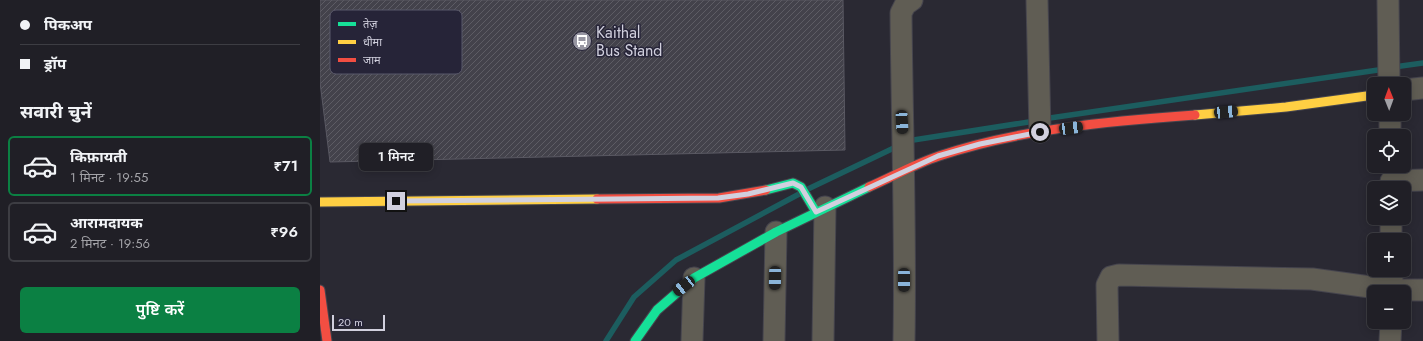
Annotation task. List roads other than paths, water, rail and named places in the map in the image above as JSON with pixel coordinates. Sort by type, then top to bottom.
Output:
[{"type":"street","points":[[1037,0],[1039,120]]},
{"type":"street","points":[[1388,0],[1389,54],[1393,77]]},
{"type":"street","points":[[904,341],[904,163],[901,13],[907,2]]},
{"type":"street","points":[[1411,86],[1423,88]]},
{"type":"street","points":[[635,341],[657,310],[694,278],[776,232],[817,206],[904,163],[945,154],[980,144],[1039,120],[1153,118],[1286,107],[1367,96]]},
{"type":"street","points":[[1391,178],[1423,180]]},
{"type":"street","points":[[320,202],[718,198],[748,194],[793,183],[801,187],[817,206],[823,341]]},
{"type":"street","points":[[774,341],[776,232]]},
{"type":"street","points":[[1108,341],[1107,286],[1111,277],[1115,276],[1312,279],[1392,284],[1423,290]]},
{"type":"street","points":[[692,341],[694,278]]},
{"type":"street","points":[[320,290],[327,341]]},
{"type":"street","points":[[1390,341],[1391,329]]},
{"type":"waterway","points":[[1394,67],[1423,63]]},
{"type":"waterway","points":[[1043,119],[1385,69]]},
{"type":"waterway","points":[[907,141],[1035,121]]},
{"type":"waterway","points":[[808,189],[898,146]]},
{"type":"waterway","points":[[606,341],[634,297],[676,260],[801,193]]},
{"type":"place","name":"Kaithal Bus Stand","points":[[582,41]]}]
